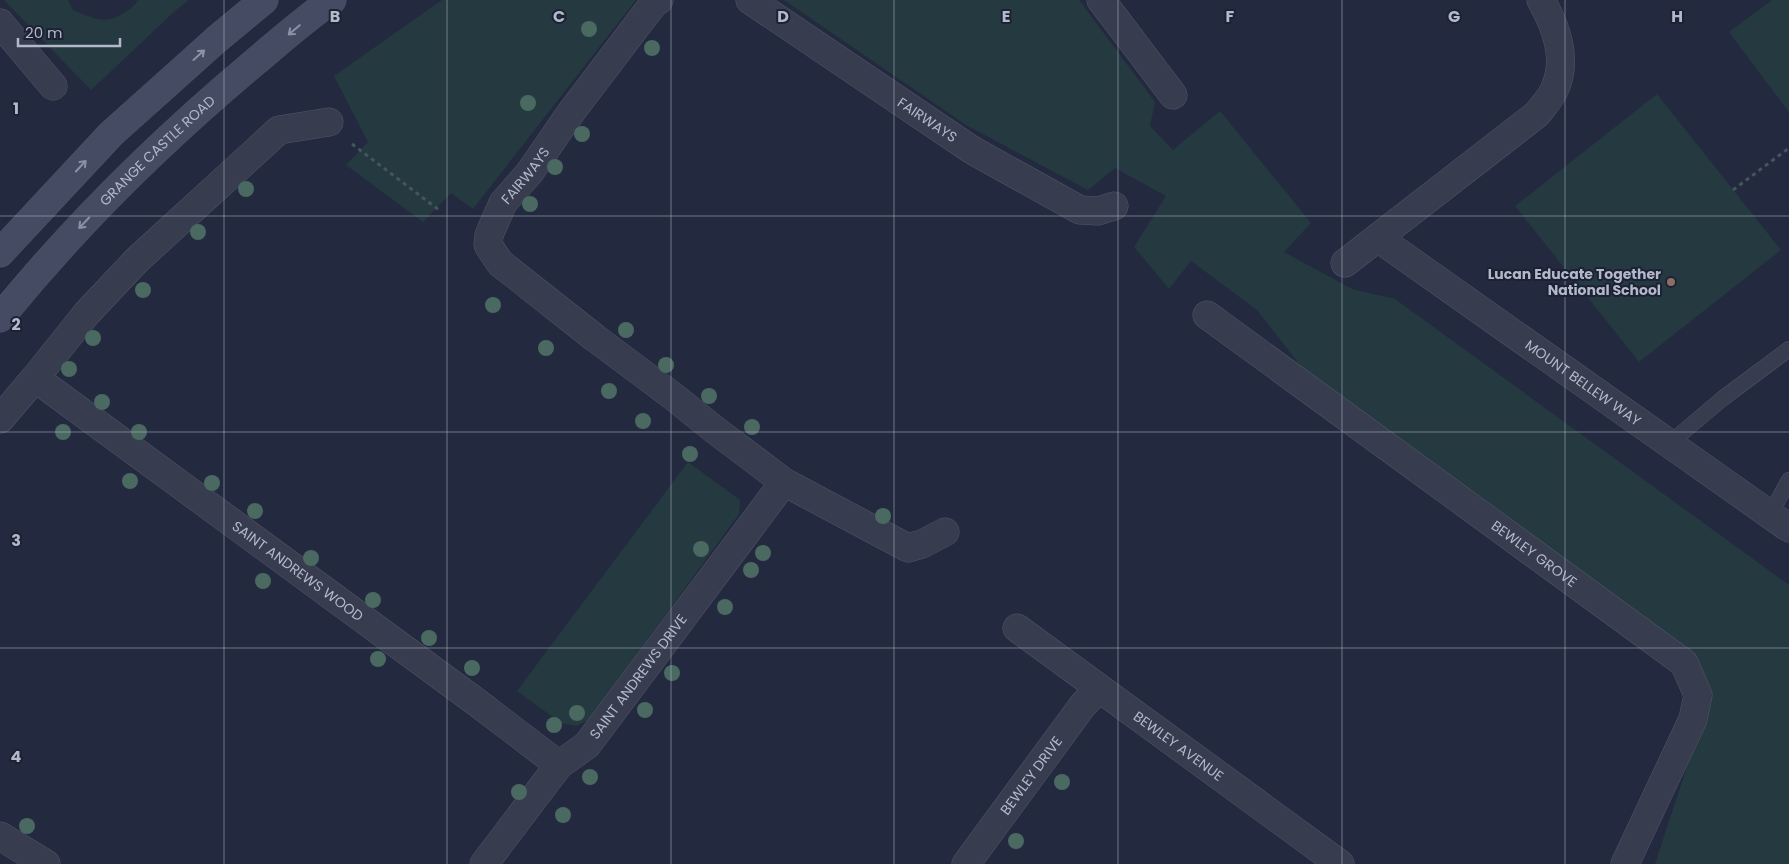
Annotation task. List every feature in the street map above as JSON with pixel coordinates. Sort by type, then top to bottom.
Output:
[{"type":"main road","points":[[0,253],[111,134],[217,39],[264,0]]},
{"type":"main road","name":"GRANGE CASTLE ROAD","points":[[0,318],[29,282],[126,178],[225,88],[332,0]]},
{"type":"street","name":"FAIRWAYS","points":[[659,0],[654,3],[608,64],[530,172],[503,203],[489,235],[488,245],[500,263],[594,338],[784,482]]},
{"type":"street","name":"FAIRWAYS","points":[[750,0],[972,150],[1080,210],[1098,210],[1114,206]]},
{"type":"street","points":[[1101,0],[1173,94]]},
{"type":"street","points":[[1344,263],[1537,114],[1555,89],[1562,61],[1553,22],[1540,0]]},
{"type":"street","points":[[0,23],[53,86]]},
{"type":"street","points":[[0,419],[87,313],[137,260],[279,130],[329,122]]},
{"type":"street","name":"MOUNT BELLEW WAY","points":[[1378,238],[1780,521]]},
{"type":"street","name":"BEWLEY GROVE","points":[[1207,315],[1684,663],[1698,695],[1693,719],[1625,864]]},
{"type":"street","name":"SAINT ANDREWS WOOD","points":[[35,378],[479,704],[559,765]]},
{"type":"street","points":[[784,482],[908,548],[922,544],[945,532]]},
{"type":"street","name":"SAINT ANDREWS DRIVE","points":[[484,864],[559,765],[586,745],[784,482]]},
{"type":"street","name":"BEWLEY AVENUE","points":[[1017,628],[1340,864]]},
{"type":"street","name":"BEWLEY DRIVE","points":[[966,864],[1083,705],[1099,688]]},
{"type":"street","points":[[0,836],[46,864]]},
{"type":"lane","points":[[1670,444],[1722,399],[1789,348]]},
{"type":"lane","points":[[1780,521],[1789,480]]},
{"type":"path","points":[[350,142],[439,210]]},
{"type":"path","points":[[1733,190],[1789,148]]},
{"type":"shaded area","points":[[4,0],[68,0],[73,10],[100,20],[106,20],[120,16],[138,0],[189,0],[91,90]]},
{"type":"shaded area","points":[[442,0],[636,0],[473,209],[451,193],[423,222],[346,165],[368,142],[334,76]]},
{"type":"shaded area","points":[[784,0],[1079,0],[1155,102],[1150,126],[1173,150],[1220,111],[1311,223],[1284,252],[1352,289],[1395,299],[1789,585],[1789,864],[1655,864],[1703,718],[1705,691],[1307,374],[1257,310],[1191,261],[1169,289],[1134,247],[1166,196],[1115,168],[1088,190],[966,125]]},
{"type":"shaded area","points":[[1772,0],[1789,0],[1789,112],[1729,32]]},
{"type":"shaded area","points":[[1657,94],[1781,250],[1639,362],[1515,206]]},
{"type":"shaded area","points":[[688,462],[740,500],[739,514],[589,720],[576,726],[561,723],[517,691]]},
{"type":"place","name":"Lucan Educate Together National School","points":[[1671,282]]}]
